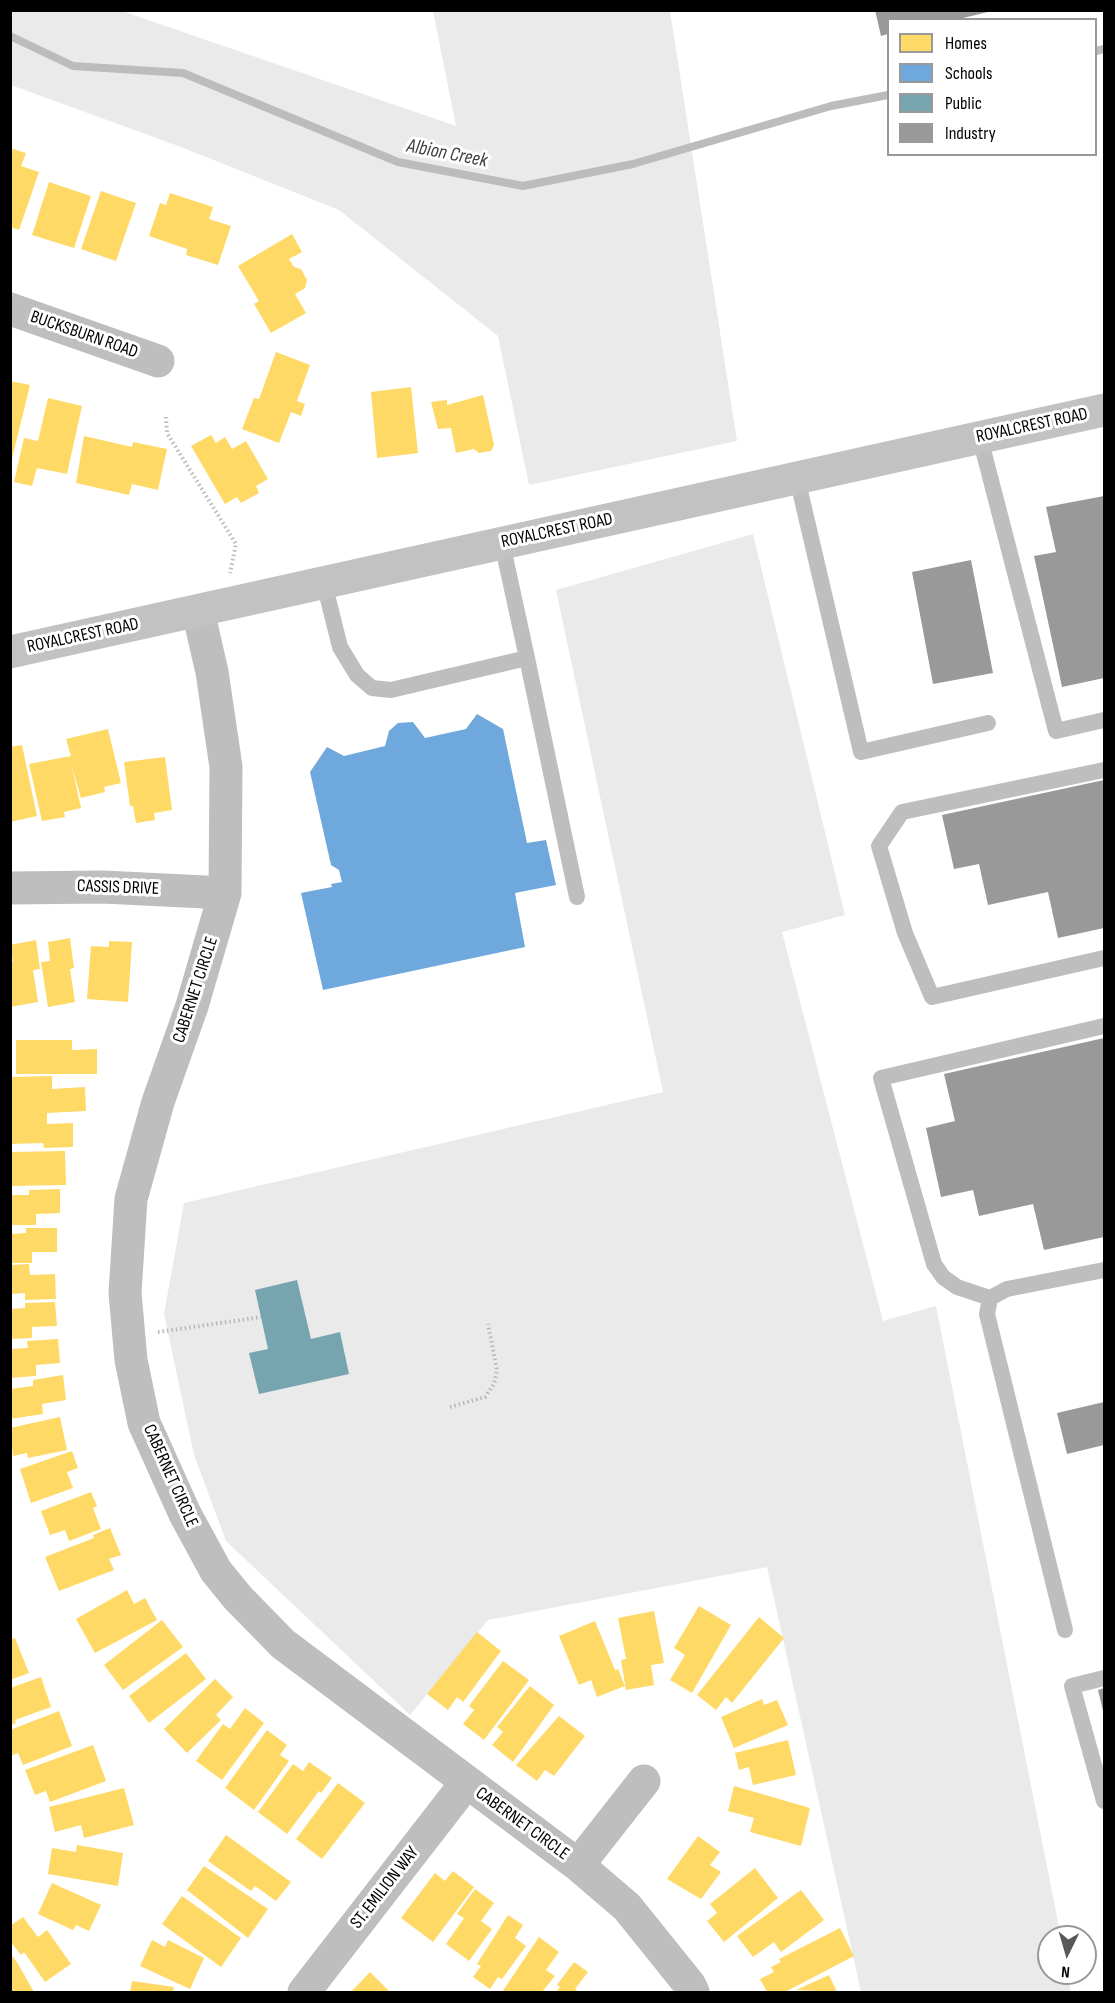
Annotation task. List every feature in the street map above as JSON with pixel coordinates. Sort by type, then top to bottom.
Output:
[{"type":"street","name":"BUCKSBURN ROAD","points":[[10,309],[158,361]]},
{"type":"street","name":"ROYALCREST ROAD","points":[[10,652],[1104,410]]},
{"type":"street","name":"CABERNET CIRCLE","points":[[198,610],[212,672],[226,766],[225,893],[192,1006],[158,1102],[131,1198],[125,1293],[131,1360],[144,1423],[185,1514],[216,1571],[238,1598],[283,1644],[578,1865],[627,1907],[693,1992]]},
{"type":"street","name":"CASSIS DRIVE","points":[[10,888],[103,887],[225,893]]},
{"type":"street","points":[[578,1865],[644,1781]]},
{"type":"street","name":"ST. EMILION WAY","points":[[304,1992],[466,1783]]},
{"type":"lane","points":[[980,438],[1056,731],[1104,720]]},
{"type":"lane","points":[[797,478],[861,752],[988,723]]},
{"type":"lane","points":[[502,543],[576,897]]},
{"type":"lane","points":[[324,583],[340,647],[357,675],[372,688],[391,690],[527,658]]},
{"type":"lane","points":[[1104,770],[902,812],[879,846],[905,933],[932,997],[1104,958]]},
{"type":"lane","points":[[1104,1026],[881,1078],[934,1264],[943,1277],[957,1287],[990,1298],[1007,1289],[1104,1270]]},
{"type":"lane","points":[[990,1298],[987,1314],[1065,1630]]},
{"type":"lane","points":[[1104,1678],[1072,1686],[1104,1801]]},
{"type":"path","points":[[166,417],[167,433],[236,544],[229,579]]},
{"type":"path","points":[[130,1334],[261,1317]]},
{"type":"path","points":[[450,1407],[485,1397],[494,1384],[497,1370],[488,1324]]},
{"type":"shaded area","points":[[10,11],[122,11],[456,126],[433,11],[670,11],[737,441],[529,485],[498,336],[339,210],[181,147],[11,85]]},
{"type":"shaded area","points":[[753,534],[845,915],[782,932],[883,1321],[936,1306],[1059,1925],[1037,1925],[1037,1985],[1070,1985],[1071,1992],[861,1992],[767,1567],[488,1620],[410,1715],[226,1541],[194,1455],[164,1314],[184,1203],[663,1092],[556,590]]},
{"type":"building: Homes","points":[[10,148],[26,153],[21,166],[39,172],[19,230],[10,227]]},
{"type":"building: Homes","points":[[49,182],[91,196],[74,248],[32,235]]},
{"type":"building: Homes","points":[[101,191],[136,203],[116,261],[81,249]]},
{"type":"building: Homes","points":[[170,193],[213,207],[209,219],[231,226],[218,265],[186,255],[187,249],[149,236],[160,203],[166,205]]},
{"type":"building: Homes","points":[[292,234],[302,252],[289,259],[294,267],[301,269],[307,280],[305,288],[295,294],[306,313],[271,333],[254,304],[259,301],[238,266]]},
{"type":"building: Homes","points":[[276,352],[310,365],[297,401],[305,404],[301,416],[291,412],[279,443],[242,429],[254,398],[259,399]]},
{"type":"building: Homes","points":[[10,381],[30,385],[11,463],[10,462]]},
{"type":"building: Homes","points":[[411,387],[418,453],[377,458],[371,392]]},
{"type":"building: Homes","points":[[483,395],[494,445],[491,451],[479,453],[474,449],[456,453],[451,428],[438,429],[431,402],[447,400],[447,405]]},
{"type":"building: Homes","points":[[48,398],[82,406],[67,474],[37,468],[32,486],[14,482],[24,438],[38,441]]},
{"type":"building: Homes","points":[[211,435],[216,443],[225,437],[232,449],[246,441],[268,479],[256,486],[259,493],[241,503],[237,497],[225,504],[191,446]]},
{"type":"building: Homes","points":[[84,436],[132,447],[133,442],[167,449],[158,490],[132,484],[129,495],[76,483]]},
{"type":"building: Homes","points":[[108,729],[121,783],[104,787],[105,792],[81,798],[72,767],[81,808],[64,812],[65,817],[42,821],[29,764],[71,756],[66,739]]},
{"type":"building: Homes","points":[[22,745],[37,816],[10,822],[10,747]]},
{"type":"building: Homes","points":[[165,757],[172,810],[154,813],[155,820],[136,823],[133,806],[130,806],[124,762]]},
{"type":"building: Homes","points":[[70,938],[74,968],[70,969],[75,1002],[48,1007],[41,962],[50,961],[48,942]]},
{"type":"building: Homes","points":[[36,940],[40,969],[33,970],[38,1002],[10,1007],[10,962],[13,962],[10,945]]},
{"type":"building: Homes","points":[[109,941],[132,942],[128,1002],[87,999],[91,946],[109,947]]},
{"type":"building: Homes","points":[[16,1040],[72,1040],[72,1050],[97,1049],[97,1074],[16,1074]]},
{"type":"building: Homes","points":[[52,1076],[52,1089],[85,1087],[86,1111],[47,1113],[47,1124],[73,1123],[73,1147],[44,1148],[43,1143],[10,1144],[10,1077]]},
{"type":"building: Homes","points":[[65,1151],[66,1185],[10,1186],[10,1152]]},
{"type":"building: Homes","points":[[60,1189],[60,1213],[36,1214],[36,1225],[10,1225],[10,1195],[29,1195],[29,1190]]},
{"type":"building: Homes","points":[[26,1228],[57,1228],[57,1252],[32,1252],[32,1263],[10,1263],[10,1234],[26,1233]]},
{"type":"building: Homes","points":[[29,1264],[30,1275],[55,1274],[56,1299],[25,1300],[25,1293],[10,1294],[10,1265]]},
{"type":"building: Homes","points":[[55,1302],[57,1326],[32,1327],[32,1338],[10,1339],[10,1309],[25,1308],[25,1303]]},
{"type":"building: Homes","points":[[58,1339],[60,1363],[36,1365],[36,1376],[10,1378],[10,1349],[28,1348],[27,1341]]},
{"type":"building: Homes","points":[[63,1375],[66,1400],[42,1404],[43,1414],[10,1419],[10,1389],[33,1386],[33,1380]]},
{"type":"building: Homes","points":[[60,1417],[67,1450],[28,1458],[27,1453],[13,1456],[10,1428]]},
{"type":"building: Homes","points":[[72,1451],[78,1468],[67,1472],[73,1488],[31,1503],[20,1469]]},
{"type":"building: Homes","points":[[91,1492],[97,1506],[93,1508],[101,1529],[69,1541],[65,1530],[50,1535],[41,1511]]},
{"type":"building: Homes","points":[[110,1528],[121,1555],[109,1559],[114,1570],[59,1591],[45,1557],[94,1538],[93,1535]]},
{"type":"building: Homes","points":[[127,1590],[134,1604],[145,1598],[157,1620],[95,1653],[76,1619]]},
{"type":"building: Homes","points":[[699,1606],[731,1625],[692,1693],[670,1680],[685,1655],[674,1648]]},
{"type":"building: Homes","points":[[654,1611],[664,1663],[651,1665],[654,1685],[626,1690],[621,1660],[626,1659],[618,1618]]},
{"type":"building: Homes","points":[[759,1617],[784,1638],[732,1703],[726,1697],[716,1710],[697,1695]]},
{"type":"building: Homes","points":[[162,1620],[183,1647],[123,1690],[104,1665]]},
{"type":"building: Homes","points":[[595,1621],[615,1670],[618,1669],[625,1686],[597,1697],[591,1680],[579,1685],[559,1636]]},
{"type":"building: Homes","points":[[477,1632],[501,1651],[463,1702],[457,1697],[448,1710],[427,1694]]},
{"type":"building: Homes","points":[[15,1638],[29,1673],[10,1680],[10,1640]]},
{"type":"building: Homes","points":[[186,1653],[206,1679],[149,1723],[129,1696]]},
{"type":"building: Homes","points":[[503,1661],[529,1680],[484,1740],[463,1724],[474,1710],[469,1706]]},
{"type":"building: Homes","points":[[41,1677],[51,1707],[15,1720],[16,1723],[10,1725],[10,1688]]},
{"type":"building: Homes","points":[[215,1679],[233,1697],[216,1715],[221,1720],[187,1753],[164,1729]]},
{"type":"building: Homes","points":[[530,1686],[554,1705],[513,1762],[492,1745],[503,1732],[497,1727]]},
{"type":"building: Homes","points":[[762,1699],[764,1705],[777,1700],[788,1725],[734,1748],[721,1717]]},
{"type":"building: Homes","points":[[245,1708],[264,1723],[222,1780],[196,1761],[223,1724],[230,1729]]},
{"type":"building: Homes","points":[[59,1711],[72,1746],[23,1765],[18,1753],[10,1756],[10,1730]]},
{"type":"building: Homes","points":[[559,1716],[585,1736],[554,1776],[545,1770],[537,1781],[516,1765]]},
{"type":"building: Homes","points":[[267,1730],[287,1745],[280,1755],[289,1761],[254,1810],[225,1788]]},
{"type":"building: Homes","points":[[788,1740],[796,1775],[753,1785],[749,1767],[739,1770],[735,1753]]},
{"type":"building: Homes","points":[[93,1745],[106,1781],[50,1802],[46,1791],[35,1795],[25,1770]]},
{"type":"building: Homes","points":[[309,1762],[332,1778],[321,1793],[319,1791],[287,1834],[258,1812],[293,1764],[303,1771]]},
{"type":"building: Homes","points":[[338,1783],[365,1803],[322,1859],[296,1839]]},
{"type":"building: Homes","points":[[734,1786],[810,1808],[801,1846],[750,1832],[754,1818],[728,1811]]},
{"type":"building: Homes","points":[[124,1788],[134,1825],[84,1838],[81,1825],[55,1832],[49,1807]]},
{"type":"building: Homes","points":[[226,1835],[291,1882],[276,1901],[255,1886],[251,1891],[208,1861]]},
{"type":"building: Homes","points":[[698,1836],[720,1852],[710,1865],[721,1872],[701,1899],[667,1879]]},
{"type":"building: Homes","points":[[77,1845],[123,1853],[118,1886],[48,1874],[52,1848],[76,1852]]},
{"type":"building: Homes","points":[[204,1866],[268,1909],[248,1938],[187,1890]]},
{"type":"building: Homes","points":[[755,1868],[778,1898],[724,1942],[707,1921],[717,1913],[710,1904]]},
{"type":"building: Homes","points":[[453,1871],[474,1887],[433,1942],[401,1918],[435,1873],[445,1881]]},
{"type":"building: Homes","points":[[52,1883],[101,1905],[89,1931],[76,1925],[73,1930],[38,1914]]},
{"type":"building: Homes","points":[[475,1889],[494,1903],[481,1921],[492,1929],[469,1961],[446,1944],[464,1918],[457,1914]]},
{"type":"building: Homes","points":[[801,1890],[824,1920],[781,1952],[774,1942],[753,1957],[737,1936]]},
{"type":"building: Homes","points":[[182,1896],[241,1938],[221,1967],[162,1924]]},
{"type":"building: Homes","points":[[508,1915],[523,1925],[515,1938],[526,1946],[502,1979],[498,1977],[490,1989],[473,1977],[481,1966],[477,1964]]},
{"type":"building: Homes","points":[[23,1917],[38,1937],[47,1930],[71,1964],[45,1982],[24,1952],[21,1955],[10,1941],[10,1926]]},
{"type":"building: Homes","points":[[840,1928],[854,1956],[785,1992],[767,1992],[760,1979],[774,1972],[771,1967],[781,1962],[779,1959]]},
{"type":"building: Homes","points":[[539,1937],[559,1952],[546,1970],[555,1976],[542,1992],[502,1992]]},
{"type":"building: Homes","points":[[152,1940],[165,1947],[168,1940],[204,1958],[190,1989],[140,1966]]},
{"type":"building: Homes","points":[[10,1953],[17,1962],[34,1992],[10,1992]]},
{"type":"building: Homes","points":[[574,1962],[588,1972],[575,1989],[579,1992],[556,1992],[560,1987],[557,1985]]},
{"type":"building: Homes","points":[[370,1972],[390,1992],[351,1992]]},
{"type":"building: Homes","points":[[829,1975],[837,1992],[796,1990]]},
{"type":"building: Homes","points":[[132,1981],[174,1987],[173,1992],[130,1992]]},
{"type":"building: Schools","points":[[477,714],[503,729],[527,843],[546,840],[556,885],[515,893],[525,947],[323,990],[301,893],[332,887],[331,884],[342,882],[339,870],[331,865],[310,772],[327,747],[344,756],[385,746],[389,731],[398,723],[413,722],[425,738],[466,729]]},
{"type":"building: Public","points":[[297,1280],[311,1339],[340,1332],[349,1374],[259,1394],[249,1353],[268,1349],[255,1290]]},
{"type":"building: Industry","points":[[875,10],[992,11],[963,18],[887,18],[887,34],[881,36]]},
{"type":"building: Industry","points":[[1104,496],[1104,678],[1062,687],[1034,556],[1056,552],[1046,507]]},
{"type":"building: Industry","points":[[971,560],[993,673],[933,684],[912,572]]},
{"type":"building: Industry","points":[[1104,780],[1104,928],[1058,938],[1048,892],[988,905],[979,864],[954,869],[942,815]]},
{"type":"building: Industry","points":[[1104,1038],[1104,1237],[1044,1250],[1033,1204],[979,1216],[973,1190],[941,1197],[926,1128],[955,1121],[944,1074]]},
{"type":"building: Industry","points":[[1104,1402],[1104,1445],[1067,1454],[1057,1413]]},
{"type":"building: Industry","points":[[1104,1688],[1104,1715],[1098,1690]]},
{"type":"waterway","name":"Albion Creek","points":[[10,36],[73,66],[183,73],[398,162],[523,186],[633,164],[831,106],[887,95]]},
{"type":"waterway","name":"Albion Creek","points":[[1097,51],[1104,49]]}]
